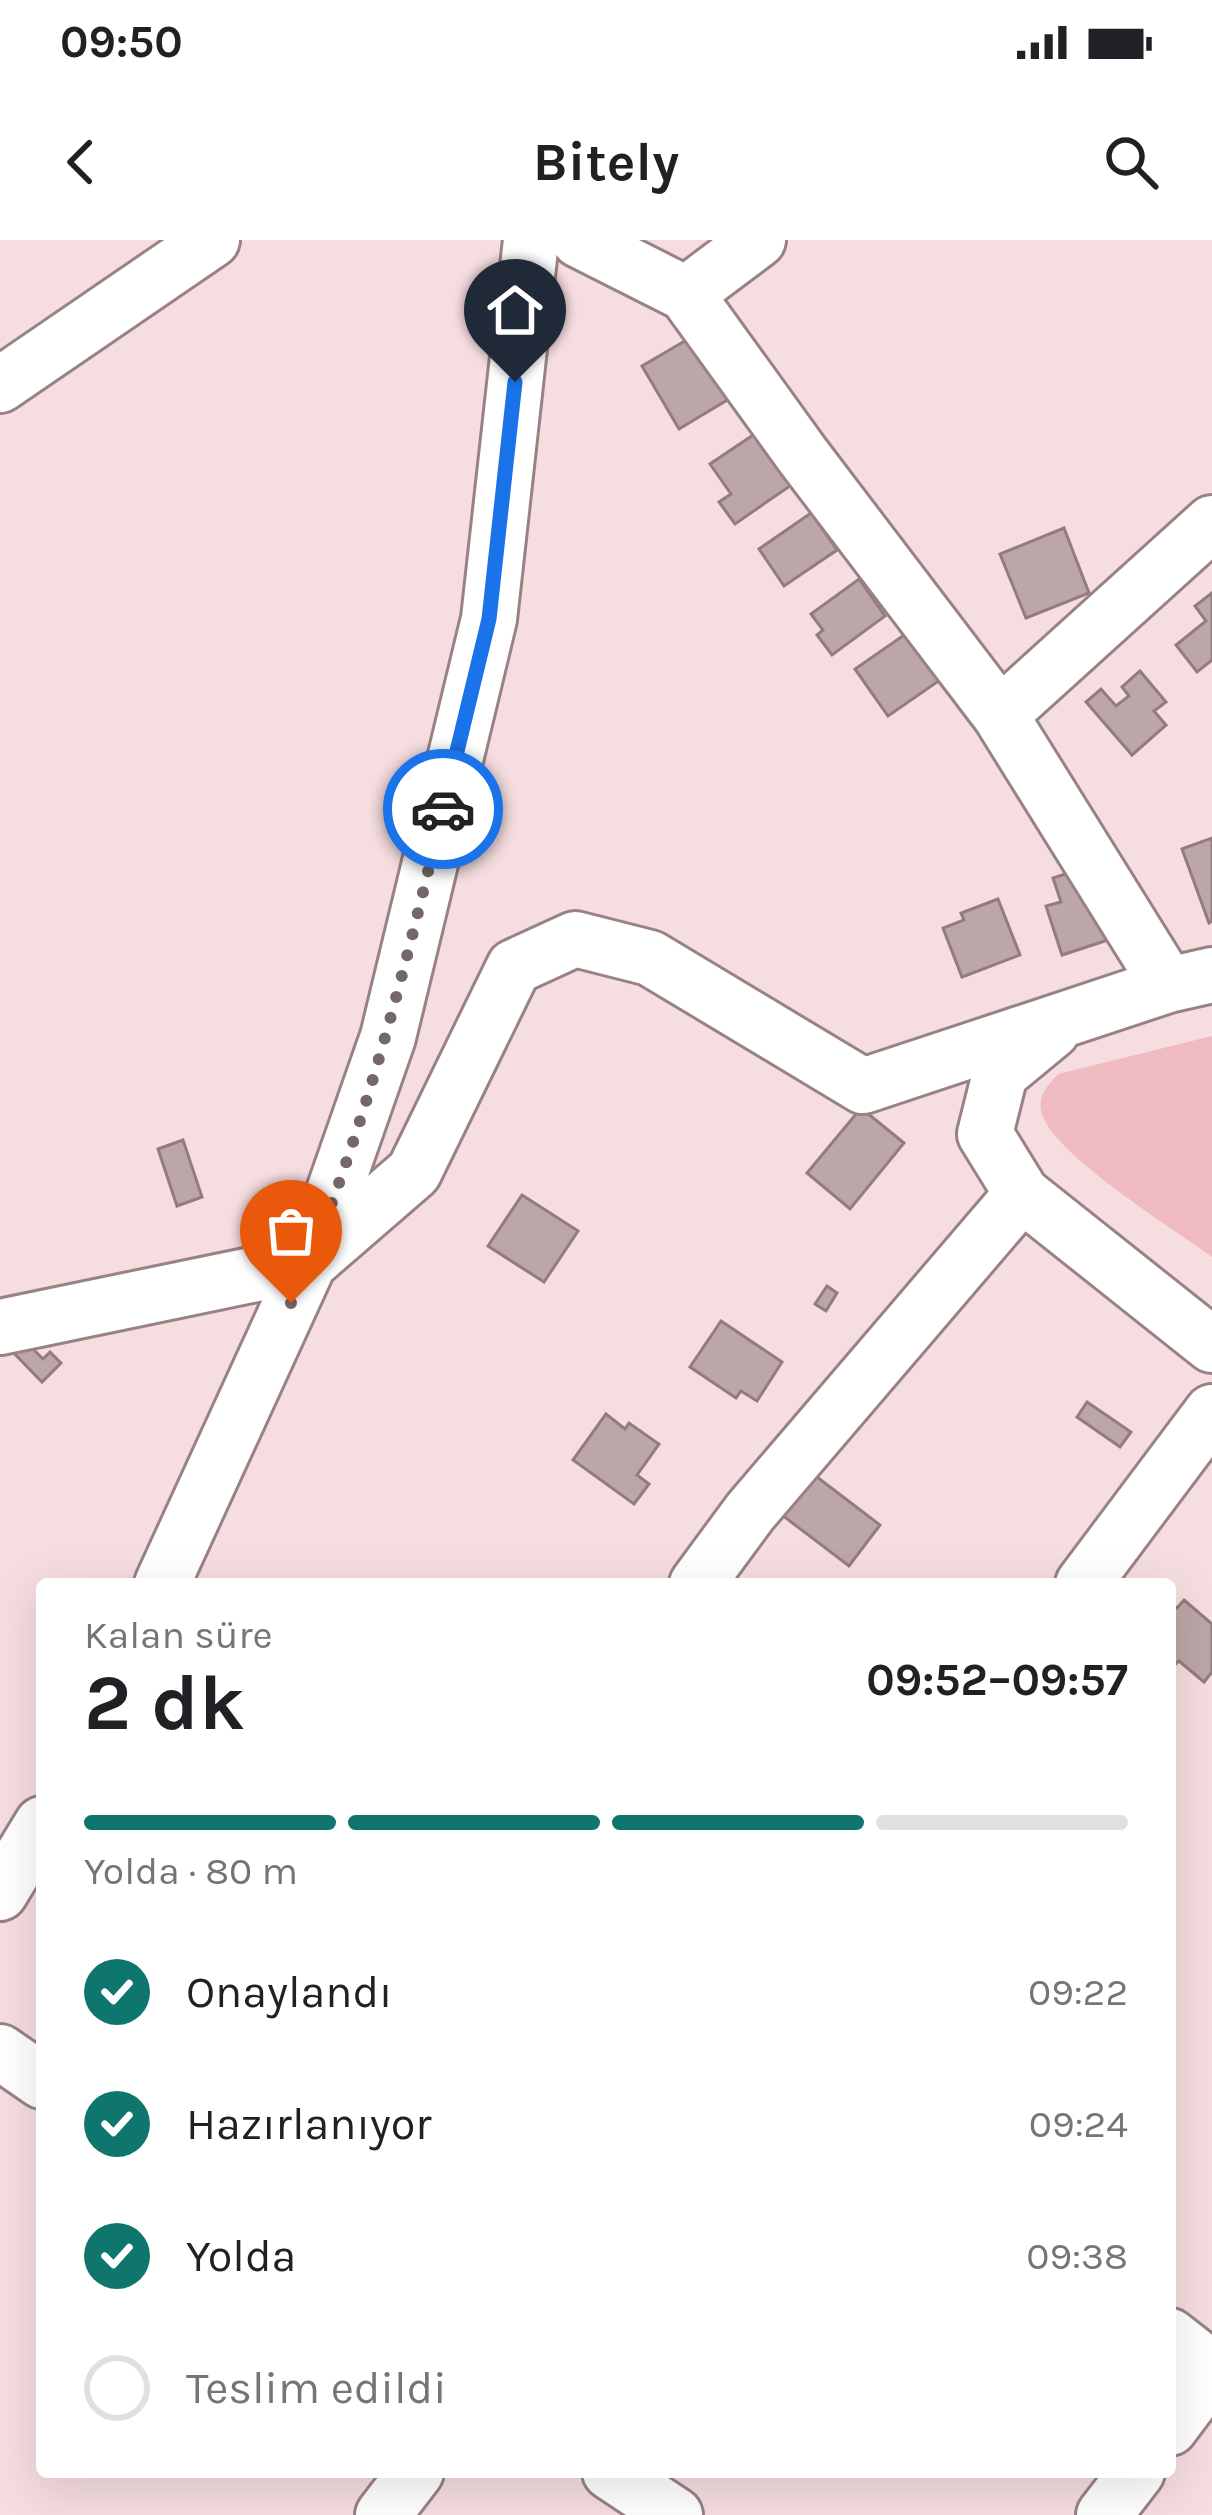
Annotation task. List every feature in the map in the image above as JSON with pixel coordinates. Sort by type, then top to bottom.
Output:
[{"type":"street","points":[[0,386],[212,240]]},
{"type":"street","points":[[165,1578],[309,1263],[388,1036],[489,619],[531,240]]},
{"type":"street","points":[[0,1327],[309,1263],[414,1172],[514,967],[574,939],[650,958],[862,1086],[1190,980],[1000,715],[802,456],[686,294],[579,240]]},
{"type":"street","points":[[686,294],[758,240]]},
{"type":"street","points":[[1000,715],[1212,523]]},
{"type":"street","points":[[1067,1018],[1000,1074],[985,1134],[1022,1193],[1212,1345]]},
{"type":"street","points":[[702,1578],[750,1512],[1022,1193]]},
{"type":"street","points":[[1088,1578],[1212,1412]]},
{"type":"street","points":[[0,1893],[36,1834]]},
{"type":"street","points":[[0,2052],[36,2077]]},
{"type":"street","points":[[1176,2341],[1212,2370],[1176,2420]]},
{"type":"street","points":[[383,2515],[411,2478]]},
{"type":"street","points":[[619,2478],[675,2515]]},
{"type":"street","points":[[1104,2515],[1132,2478]]},
{"type":"shaded area","points":[[1212,1036],[1212,1257],[1091,1170],[1051,1131],[1041,1102],[1058,1074]]},
{"type":"building","points":[[702,331],[739,393],[679,429],[642,366]]},
{"type":"building","points":[[759,431],[794,483],[735,524],[719,502],[731,494],[710,464]]},
{"type":"building","points":[[811,513],[837,550],[784,586],[759,549]]},
{"type":"building","points":[[1064,528],[1089,593],[1026,618],[1000,554]]},
{"type":"building","points":[[859,579],[885,616],[832,655],[817,635],[823,630],[811,614]]},
{"type":"building","points":[[1212,593],[1212,660],[1197,672],[1176,645],[1206,621],[1195,606]]},
{"type":"building","points":[[920,624],[953,671],[888,716],[855,669]]},
{"type":"building","points":[[1140,671],[1166,702],[1154,711],[1166,725],[1132,755],[1086,702],[1101,689],[1116,706],[1129,696],[1122,687]]},
{"type":"building","points":[[1212,838],[1212,921],[1209,923],[1182,849]]},
{"type":"building","points":[[1087,867],[1111,939],[1062,955],[1046,906],[1061,902],[1053,878]]},
{"type":"building","points":[[998,899],[1020,955],[962,977],[943,928],[964,920],[961,913]]},
{"type":"building","points":[[861,1108],[904,1143],[850,1209],[807,1173]]},
{"type":"building","points":[[183,1140],[202,1197],[177,1206],[158,1149]]},
{"type":"building","points":[[522,1195],[578,1231],[544,1282],[488,1246]]},
{"type":"building","points":[[827,1286],[837,1293],[826,1311],[815,1304]]},
{"type":"building","points":[[721,1321],[782,1362],[757,1401],[741,1391],[736,1398],[690,1367]]},
{"type":"building","points":[[19,1335],[43,1359],[50,1352],[61,1363],[42,1382],[7,1346]]},
{"type":"building","points":[[1087,1402],[1131,1432],[1120,1447],[1077,1417]]},
{"type":"building","points":[[606,1414],[625,1429],[629,1423],[659,1444],[637,1475],[649,1484],[634,1504],[573,1460]]},
{"type":"building","points":[[813,1474],[880,1525],[849,1566],[782,1515]]},
{"type":"building","points":[[1184,1600],[1212,1624],[1212,1672],[1204,1682],[1179,1661],[1176,1664],[1177,1608]]},
{"type":"way so far","points":[[291,1303],[388,1036],[443,809]]},
{"type":"route","points":[[443,809],[489,619],[515,382]]}]
